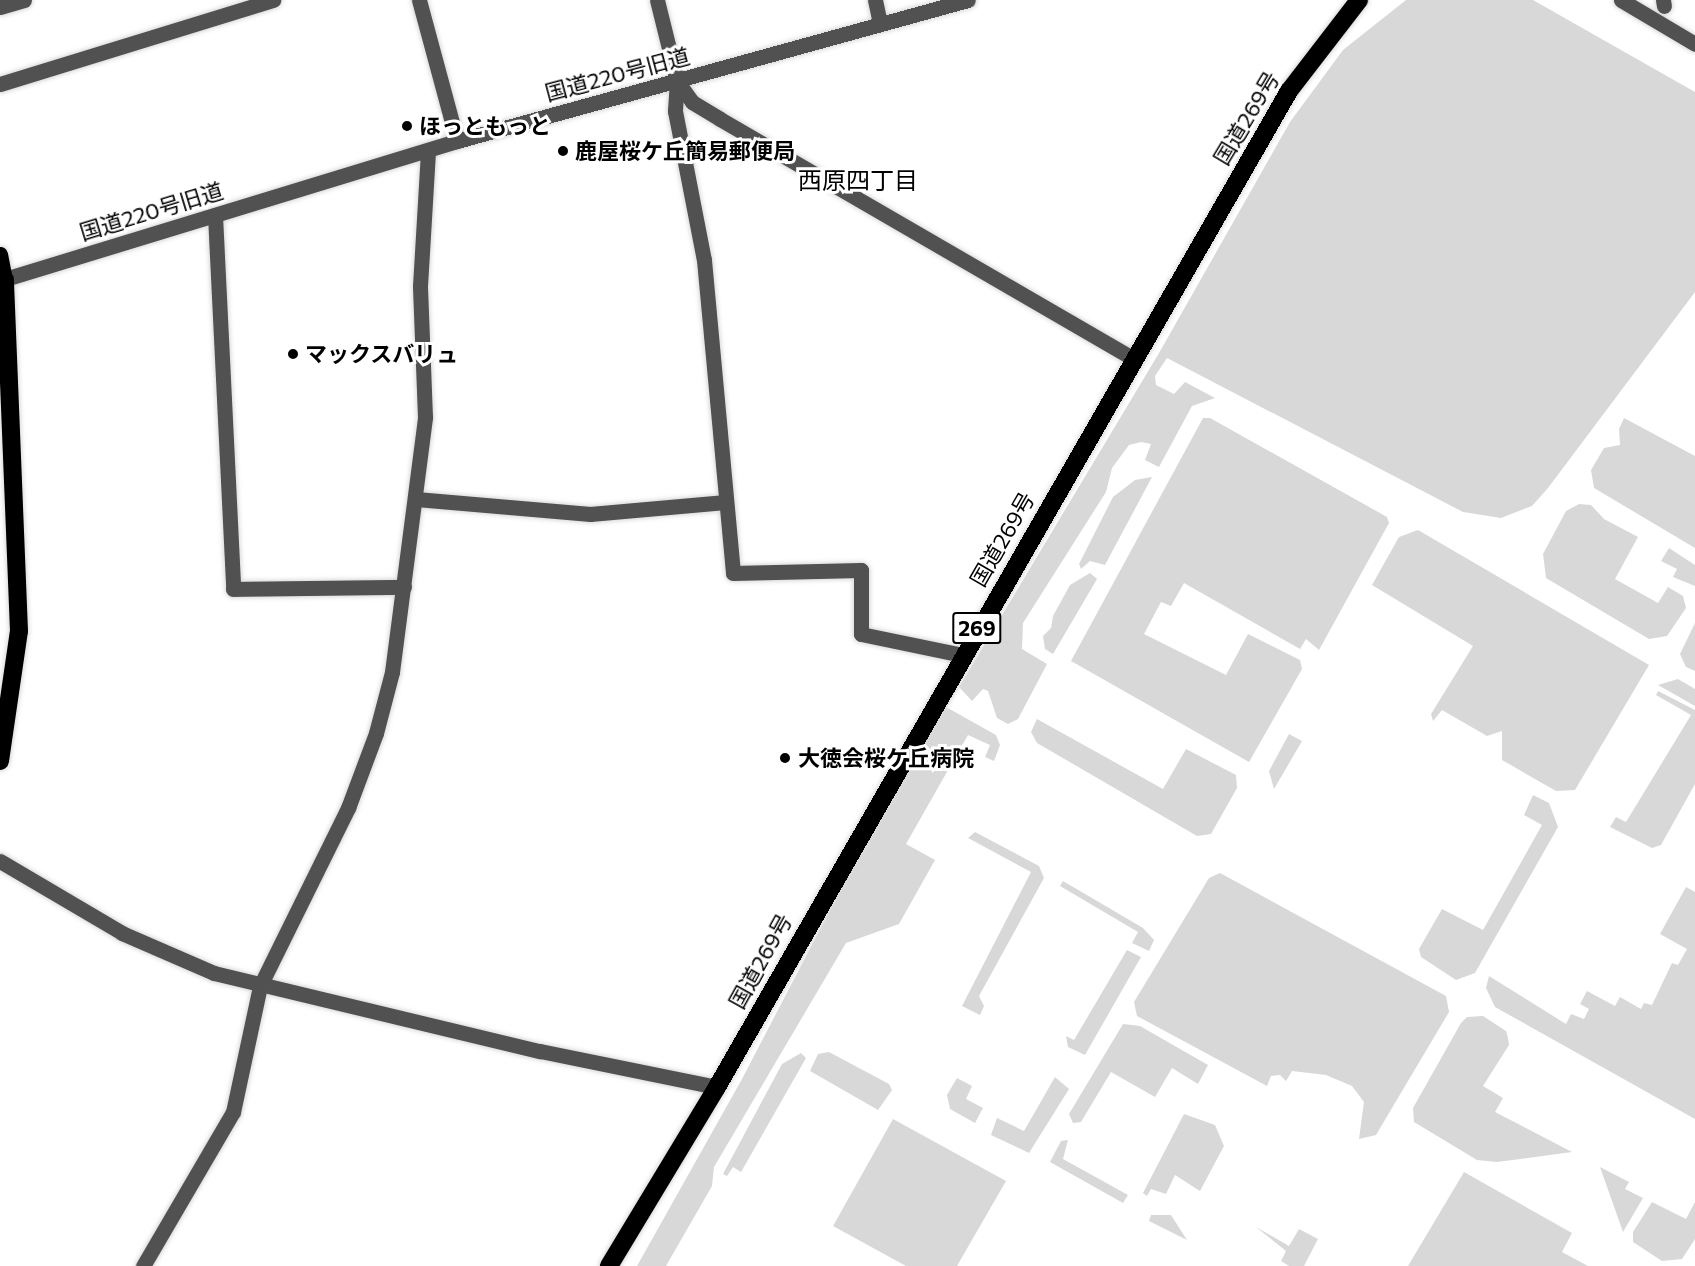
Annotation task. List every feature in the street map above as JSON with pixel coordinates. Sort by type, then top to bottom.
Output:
[{"type":"highway","name":"国道269号","points":[[609,1266],[717,1087],[962,655],[1289,91],[1359,0]]},
{"type":"highway","points":[[0,761],[19,631],[2,279]]},
{"type":"main road","points":[[0,254],[2,279]]},
{"type":"street","points":[[0,7],[24,0]]},
{"type":"street","points":[[0,84],[273,0]]},
{"type":"street","points":[[419,0],[450,101],[457,141]]},
{"type":"street","points":[[657,0],[677,81],[675,111],[713,332],[725,502],[733,573],[861,570],[861,634],[962,655]]},
{"type":"street","points":[[875,0],[880,23]]},
{"type":"street","name":"国道220号旧道","points":[[2,279],[457,141],[968,0]]},
{"type":"street","points":[[1621,0],[1695,44]]},
{"type":"street","points":[[677,81],[692,102],[1134,359]]},
{"type":"street","points":[[143,1266],[233,1112],[260,986],[348,808],[376,733],[392,672],[425,417],[420,286],[428,150]]},
{"type":"street","points":[[215,215],[233,589],[404,587]]},
{"type":"street","points":[[416,500],[590,514],[725,502]]},
{"type":"street","points":[[0,861],[122,933],[214,973],[260,986],[717,1087]]},
{"type":"shaded area","points":[[1406,0],[1533,0],[1695,92],[1695,292],[1548,488],[1532,506],[1501,518],[1463,512],[1167,358],[1155,376],[1156,385],[1174,394],[1185,382],[1215,398],[1192,406],[1159,467],[1145,460],[1151,444],[1141,442],[1129,445],[1112,468],[1106,492],[1023,623],[1022,649],[1047,664],[1018,719],[1008,724],[997,718],[988,691],[983,689],[972,701],[959,687],[1159,353],[1290,122],[1343,50]]},
{"type":"shaded area","points":[[1203,418],[1210,418],[1387,517],[1389,523],[1319,650],[1306,639],[1300,649],[1184,583],[1171,606],[1161,602],[1144,634],[1226,675],[1248,634],[1300,660],[1302,669],[1249,762],[1071,661]]},
{"type":"shaded area","points":[[1624,418],[1695,456],[1695,548],[1594,488],[1591,470],[1604,448],[1620,445],[1619,429]]},
{"type":"shaded area","points":[[1152,477],[1105,565],[1090,561],[1081,569],[1079,564],[1113,497],[1135,480]]},
{"type":"shaded area","points":[[1579,504],[1591,505],[1604,519],[1638,537],[1615,579],[1658,603],[1668,587],[1683,596],[1686,608],[1667,636],[1649,639],[1546,578],[1543,554],[1566,511]]},
{"type":"shaded area","points":[[1418,530],[1649,665],[1575,790],[1556,791],[1502,760],[1502,731],[1487,736],[1442,710],[1433,721],[1431,714],[1473,646],[1372,585],[1399,537]]},
{"type":"shaded area","points":[[1669,548],[1695,565],[1695,586],[1673,577],[1677,569],[1661,561]]},
{"type":"shaded area","points":[[1090,573],[1097,579],[1053,654],[1045,649],[1043,636],[1051,628],[1053,616],[1070,585]]},
{"type":"shaded area","points":[[1695,623],[1695,671],[1686,667],[1680,654]]},
{"type":"shaded area","points":[[1678,679],[1695,689],[1695,706],[1658,685]]},
{"type":"shaded area","points":[[1658,691],[1695,710],[1695,784],[1661,845],[1652,848],[1610,827],[1616,817],[1626,822],[1691,715],[1656,695]]},
{"type":"shaded area","points":[[946,707],[996,735],[1000,745],[994,761],[985,757],[990,745],[968,735],[906,844],[935,860],[899,924],[846,943],[714,1167],[712,1186],[666,1266],[637,1266],[742,1079],[880,814]]},
{"type":"shaded area","points":[[1037,719],[1163,789],[1186,749],[1236,775],[1237,788],[1211,834],[1197,836],[1037,743],[1031,732]]},
{"type":"shaded area","points":[[1289,734],[1302,741],[1274,789],[1269,771]]},
{"type":"shaded area","points":[[1533,795],[1549,803],[1558,827],[1475,973],[1456,980],[1421,957],[1419,949],[1442,909],[1483,930],[1542,825],[1524,815]]},
{"type":"shaded area","points":[[975,832],[1039,866],[1044,878],[979,996],[984,1006],[980,1015],[962,1006],[1031,872],[968,838]]},
{"type":"shaded area","points":[[1220,873],[1446,996],[1449,1012],[1376,1135],[1359,1139],[1364,1102],[1352,1086],[1326,1075],[1292,1071],[1286,1081],[1280,1075],[1271,1076],[1267,1086],[1137,1016],[1134,1002],[1209,878]]},
{"type":"shaded area","points":[[1063,881],[1143,928],[1154,940],[1149,951],[1132,943],[1138,932],[1060,886]]},
{"type":"shaded area","points":[[1686,887],[1695,892],[1695,1119],[1495,1007],[1486,988],[1489,976],[1566,1024],[1571,1014],[1584,1019],[1589,1009],[1580,1004],[1587,991],[1615,1006],[1620,997],[1641,1009],[1644,1003],[1652,1005],[1672,963],[1678,965],[1687,949],[1660,934]]},
{"type":"shaded area","points":[[1127,950],[1141,957],[1085,1055],[1068,1047],[1066,1036],[1074,1040]]},
{"type":"shaded area","points":[[1483,1016],[1506,1031],[1509,1045],[1483,1086],[1503,1098],[1495,1112],[1572,1152],[1497,1162],[1477,1160],[1414,1122],[1413,1108],[1461,1023],[1467,1017]]},
{"type":"shaded area","points":[[1123,1024],[1140,1026],[1208,1065],[1198,1084],[1172,1068],[1155,1097],[1111,1072],[1081,1122],[1073,1123],[1069,1114]]},
{"type":"shaded area","points":[[829,1052],[889,1084],[892,1090],[878,1110],[810,1071],[818,1054]]},
{"type":"shaded area","points":[[801,1053],[806,1058],[741,1172],[733,1167],[727,1176],[723,1174],[782,1064]]},
{"type":"shaded area","points":[[1055,1077],[1069,1089],[1029,1153],[991,1135],[997,1118],[1024,1131]]},
{"type":"shaded area","points":[[957,1078],[972,1086],[966,1099],[983,1108],[975,1123],[950,1109],[947,1095]]},
{"type":"shaded area","points":[[1184,1114],[1215,1125],[1224,1146],[1200,1191],[1175,1175],[1166,1194],[1151,1189],[1147,1196],[1143,1193]]},
{"type":"shaded area","points":[[893,1119],[1006,1181],[957,1266],[906,1266],[833,1226]]},
{"type":"shaded area","points":[[1068,1140],[1063,1159],[1128,1195],[1123,1203],[1050,1162],[1061,1141]]},
{"type":"shaded area","points":[[1600,1167],[1629,1182],[1625,1189],[1643,1198],[1623,1232]]},
{"type":"shaded area","points":[[1464,1172],[1572,1233],[1562,1252],[1588,1266],[1408,1266]]},
{"type":"shaded area","points":[[1652,1202],[1686,1219],[1695,1202],[1695,1239],[1682,1259],[1662,1261],[1633,1242],[1633,1232]]},
{"type":"shaded area","points":[[1151,1215],[1171,1215],[1187,1240],[1149,1221]]},
{"type":"shaded area","points":[[1256,1227],[1289,1246],[1299,1229],[1318,1239],[1304,1266],[1289,1266],[1281,1261],[1286,1251]]},
{"type":"place","name":"ほっともっと","points":[[407,126]]},
{"type":"place","name":"鹿屋桜ケ丘簡易郵便局","points":[[563,151]]},
{"type":"place","name":"マックスバリュ","points":[[293,354]]},
{"type":"place","name":"大徳会桜ケ丘病院","points":[[785,758]]},
{"type":"district","name":"西原四丁目","points":[[858,180]]}]
